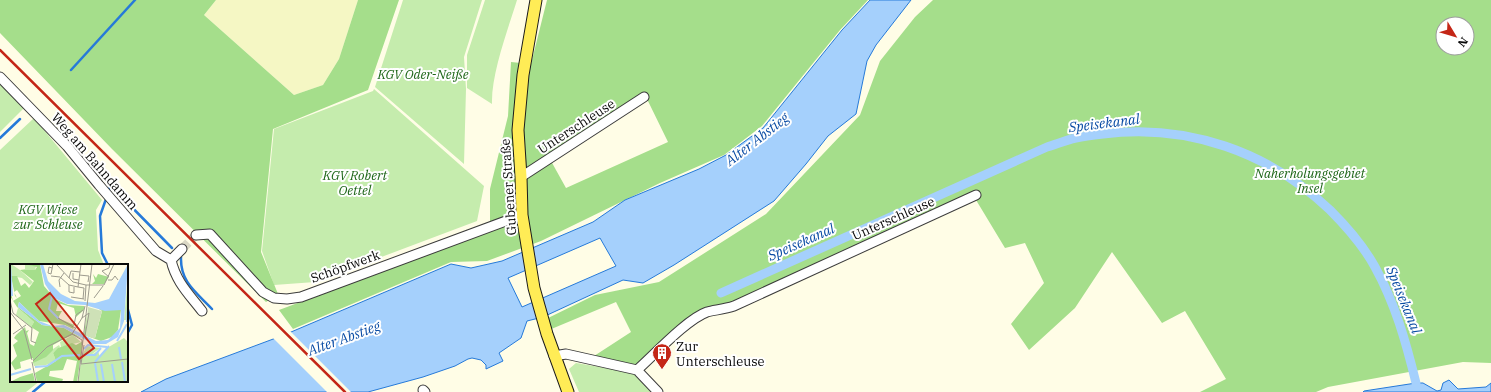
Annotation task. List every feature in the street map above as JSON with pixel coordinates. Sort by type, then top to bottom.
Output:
[{"type":"main road","name":"Gubener Straße","points":[[536,0],[523,75],[518,130],[522,215],[534,288],[554,356],[568,392]]},
{"type":"street","name":"Weg am Bahndamm","points":[[0,77],[67,146],[98,185],[156,251],[171,260]]},
{"type":"street","name":"Unterschleuse","points":[[521,177],[644,97]]},
{"type":"street","name":"Unterschleuse","points":[[637,370],[691,321],[706,312],[734,306],[976,195]]},
{"type":"street","name":"Schöpfwerk","points":[[196,235],[210,234],[263,292],[274,298],[287,299],[301,297],[522,215]]},
{"type":"street","points":[[182,248],[171,260],[173,270],[178,280],[202,311]]},
{"type":"street","points":[[554,356],[566,354],[637,370],[658,392]]},
{"type":"green space","points":[[0,0],[216,0],[204,15],[294,95],[323,85],[339,59],[358,0],[399,0],[368,90],[273,129],[261,252],[278,294],[266,302],[112,149],[0,33]]},
{"type":"green space","points":[[216,0],[358,0],[339,59],[323,85],[294,95],[204,15]]},
{"type":"green space","name":"KGV Oder-Neiße","points":[[403,0],[482,0],[464,57],[466,89],[464,164],[375,87]]},
{"type":"green space","points":[[485,0],[517,0],[497,66],[492,92],[492,104],[467,88],[467,55]]},
{"type":"green space","points":[[547,0],[868,0],[840,30],[762,126],[724,155],[660,183],[541,241],[487,261],[451,262],[293,329],[279,310],[490,231],[490,189],[508,116],[511,62],[531,64]],"holes":[[[647,99],[668,142],[566,188],[551,161]]]},
{"type":"green space","name":"Naherholungsgebiet Insel","points":[[933,0],[1491,0],[1491,363],[1463,362],[1328,387],[1316,392],[1200,392],[1226,379],[1185,311],[1162,323],[1112,252],[1075,308],[1029,350],[1011,324],[1044,283],[1025,243],[1005,248],[973,195],[735,304],[706,310],[637,369],[591,358],[631,332],[616,302],[549,330],[546,319],[595,295],[659,282],[766,214],[860,115],[880,61],[915,17]]},
{"type":"green space","points":[[0,81],[25,107],[0,132]]},
{"type":"green space","name":"KGV Robert Oettel","points":[[374,89],[484,186],[477,221],[315,282],[274,285],[262,251],[274,129],[373,91]]},
{"type":"green space","name":"KGV Wiese zur Schleuse","points":[[34,118],[102,200],[96,210],[98,250],[104,264],[10,264],[10,382],[39,382],[26,392],[0,392],[0,150]]},
{"type":"green space","points":[[576,363],[635,373],[654,392],[579,392],[569,369]]},
{"type":"water","name":"Alter Abstieg","points":[[870,0],[911,0],[876,45],[867,61],[856,114],[828,136],[774,201],[643,283],[623,280],[543,317],[527,321],[521,338],[499,353],[503,361],[486,369],[486,365],[481,360],[472,358],[455,366],[423,377],[368,392],[141,392],[166,379],[284,335],[451,264],[471,268],[502,261],[593,222],[625,200],[699,169],[726,155],[763,128],[842,30]],"holes":[[[600,238],[616,266],[522,307],[508,278]]]},
{"type":"water","points":[[1449,380],[1458,389],[1486,387],[1491,383],[1491,392],[1363,392],[1416,383],[1423,383],[1437,391],[1441,390],[1443,383]]},
{"type":"pier","points":[[289,330],[351,392],[327,392],[272,337]]},
{"type":"waterway","points":[[71,70],[135,0]]},
{"type":"waterway","points":[[0,138],[20,119]]},
{"type":"waterway","name":"Speisekanal","points":[[721,293],[1047,147],[1072,139],[1096,135],[1134,132],[1165,133],[1196,138],[1225,146],[1254,158],[1281,172],[1330,210],[1360,244],[1382,281],[1399,323],[1416,383]]},
{"type":"waterway","points":[[109,191],[110,185],[172,248]]},
{"type":"waterway","points":[[106,199],[100,216],[102,253],[108,264]]},
{"type":"waterway","points":[[181,257],[181,266],[186,280],[195,292],[212,309]]},
{"type":"waterway","points":[[128,310],[132,325],[128,332]]},
{"type":"waterway","points":[[33,392],[45,382]]},
{"type":"tunnel","points":[[182,249],[196,235]]},
{"type":"railway","points":[[0,50],[345,392]]},
{"type":"place","name":"Zur Unterschleuse","points":[[662,370]]}]
